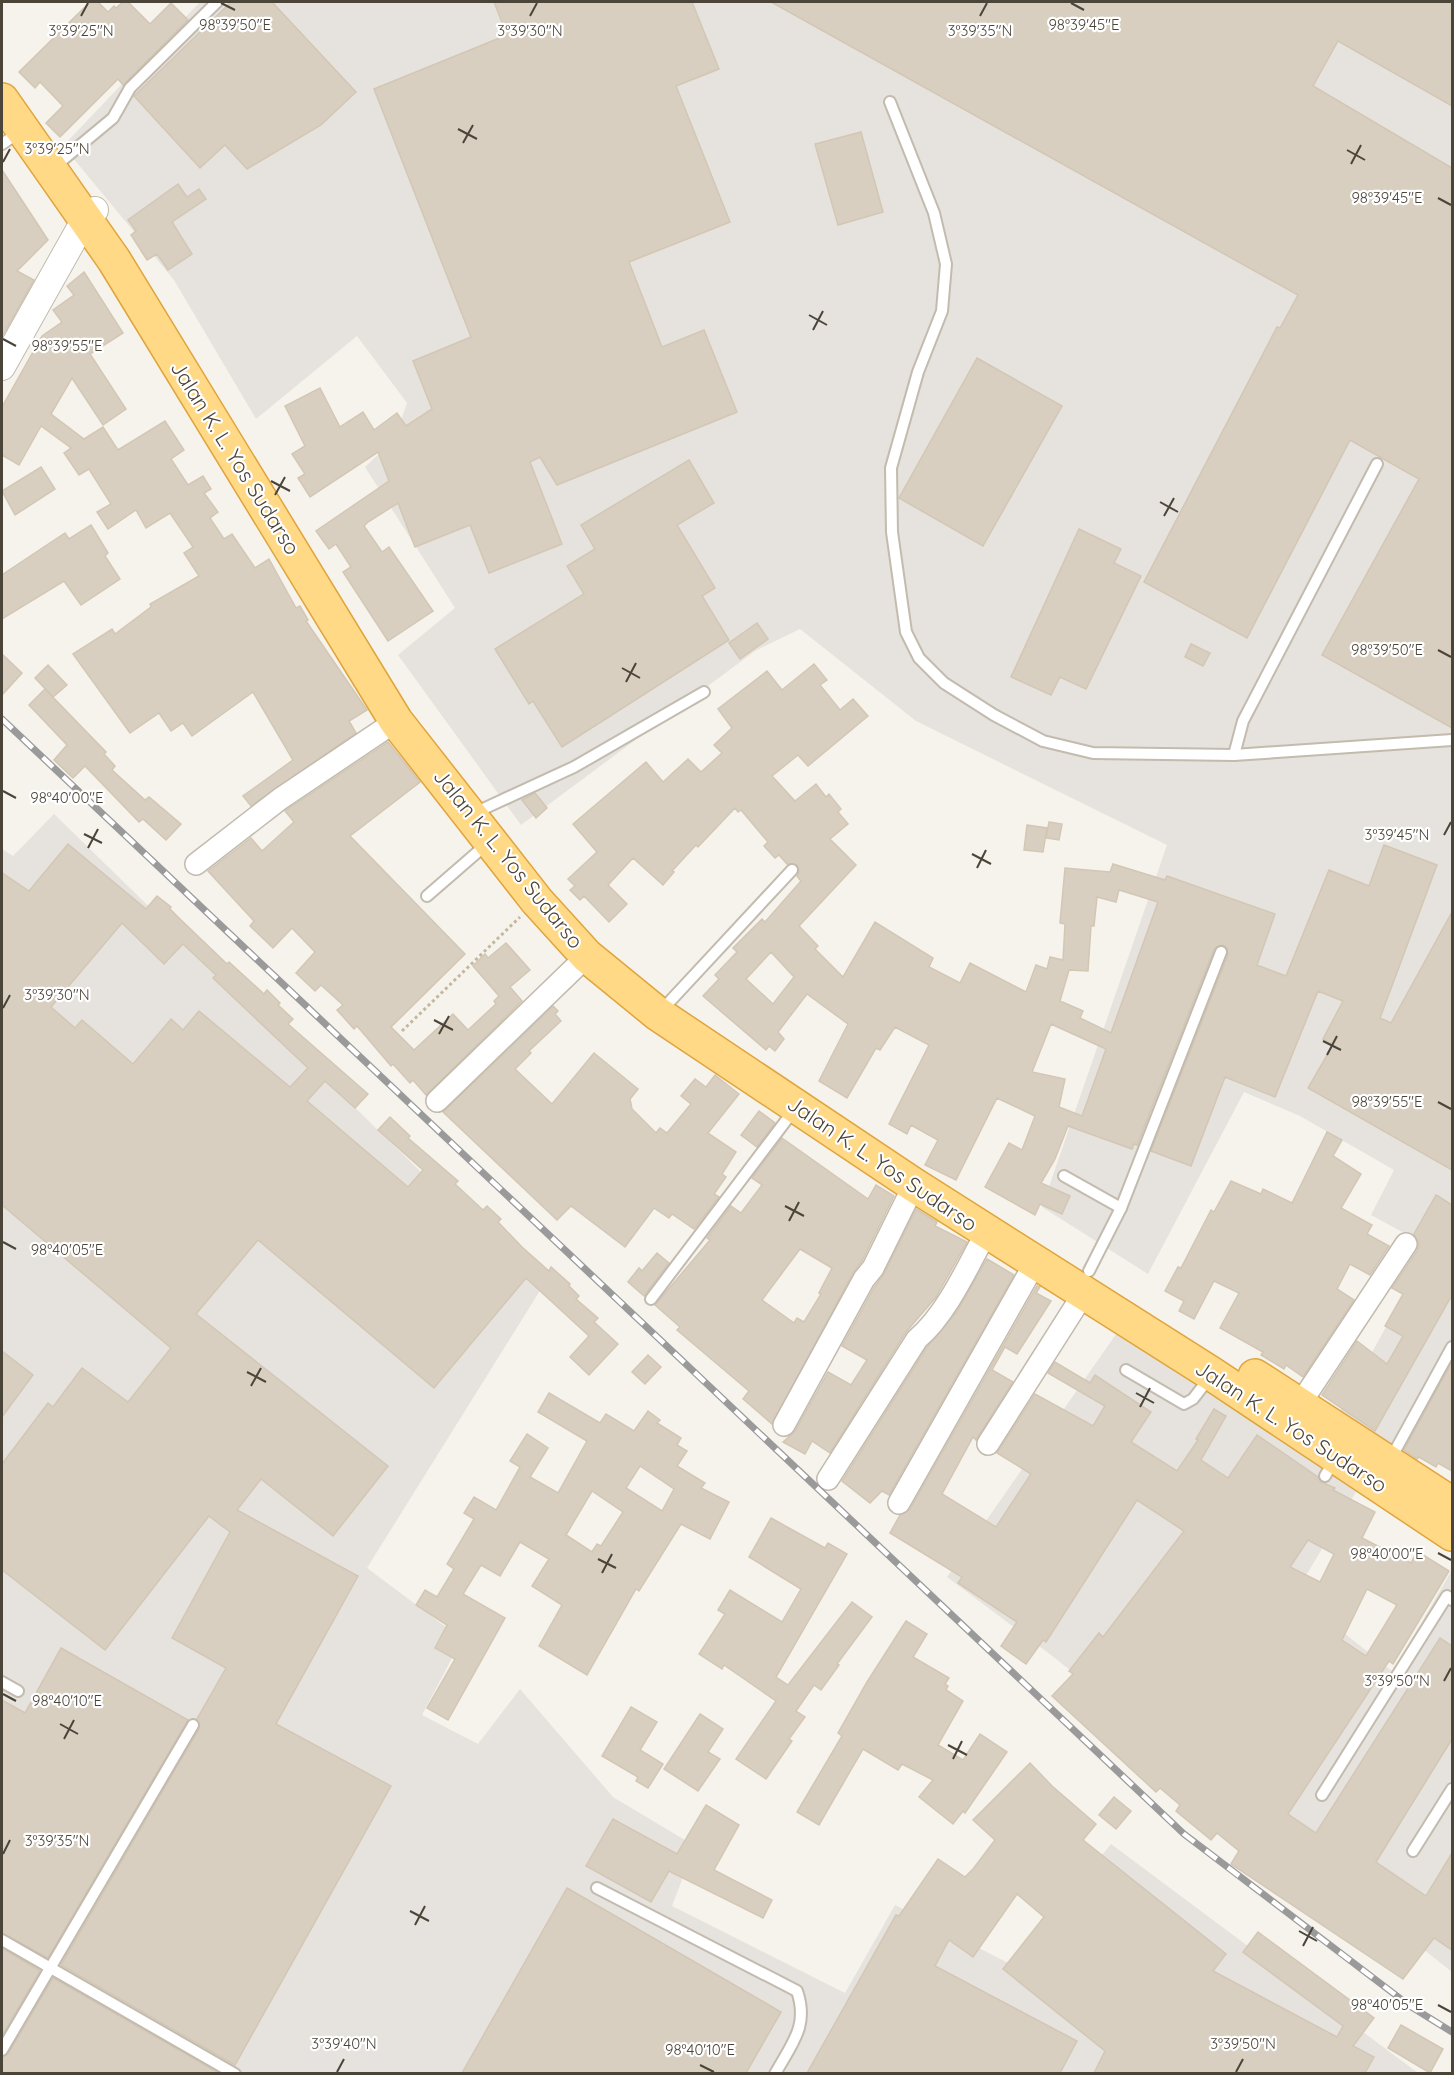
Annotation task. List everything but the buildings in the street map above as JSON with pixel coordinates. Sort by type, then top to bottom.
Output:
[{"type":"highway","name":"Jalan K. L. Yos Sudarso","points":[[2,74],[56,165],[90,214],[129,260],[406,707],[549,893],[600,947],[664,1008],[797,1107],[986,1233],[1035,1263],[1086,1282],[1300,1404],[1452,1504]]},
{"type":"highway","name":"Jalan K. L. Yos Sudarso","points":[[2,100],[12,137],[56,165]]},
{"type":"highway","name":"Jalan K. L. Yos Sudarso","points":[[90,214],[114,260],[396,721],[537,901],[587,956],[664,1008],[998,1217],[1212,1374],[1330,1466],[1452,1534]]},
{"type":"street","points":[[2,367],[90,214]]},
{"type":"street","points":[[196,864],[280,799],[396,721]]},
{"type":"street","points":[[437,1101],[587,956]]},
{"type":"street","points":[[784,1425],[864,1279],[873,1268],[914,1185]]},
{"type":"street","points":[[828,1479],[917,1339],[925,1332],[958,1282],[986,1233]]},
{"type":"street","points":[[1300,1404],[1406,1244]]},
{"type":"street","points":[[899,1503],[1035,1263]]},
{"type":"street","points":[[988,1444],[1086,1282]]},
{"type":"lane","points":[[56,165],[113,118],[130,87],[217,2]]},
{"type":"lane","points":[[890,102],[934,213],[946,264],[942,311],[918,372],[891,468],[892,532],[906,632],[918,658],[945,683],[994,715],[1043,741],[1093,753],[1234,755],[1452,740]]},
{"type":"lane","points":[[1234,755],[1243,721],[1377,464]]},
{"type":"lane","points":[[483,809],[574,767],[704,692]]},
{"type":"lane","points":[[427,896],[490,841]]},
{"type":"lane","points":[[664,1008],[792,870]]},
{"type":"lane","points":[[1086,1282],[1121,1208],[1221,952]]},
{"type":"lane","points":[[651,1299],[797,1107]]},
{"type":"lane","points":[[1064,1176],[1121,1208]]},
{"type":"lane","points":[[1389,1463],[1452,1347]]},
{"type":"lane","points":[[1126,1370],[1184,1404],[1193,1399],[1212,1374]]},
{"type":"lane","points":[[1322,1795],[1448,1596],[1452,1600]]},
{"type":"lane","points":[[2,1682],[18,1691]]},
{"type":"lane","points":[[2,2049],[193,1725]]},
{"type":"lane","points":[[1413,1851],[1452,1789]]},
{"type":"lane","points":[[597,1888],[797,1991],[803,2008],[802,2025],[775,2073]]},
{"type":"lane","points":[[2,1940],[235,2073]]},
{"type":"path","points":[[402,1031],[537,901]]},
{"type":"shaded area","points":[[200,2],[1452,2],[1452,1373],[1406,1461],[1337,1416],[1430,1247],[1371,1215],[1394,1170],[1300,1116],[1244,1092],[1148,1274],[1042,1207],[1167,845],[916,721],[800,629],[755,651],[521,825],[398,655],[455,608],[365,467],[394,440],[407,403],[357,336],[256,419],[174,280],[63,146]]},
{"type":"shaded area","points":[[54,814],[541,1289],[367,1568],[462,1639],[422,1715],[478,1744],[520,1689],[613,1797],[695,1846],[672,1906],[845,1993],[895,1905],[1012,1965],[1111,1844],[1418,2073],[2,2073],[2,849],[13,856]]},
{"type":"shaded area","points":[[1121,1327],[1363,1480],[1295,1594],[1393,1672],[1452,1570],[1452,1972],[1051,1655],[947,1577]]},
{"type":"railway","points":[[2,719],[1184,1834],[1410,2006],[1452,2032]]}]
